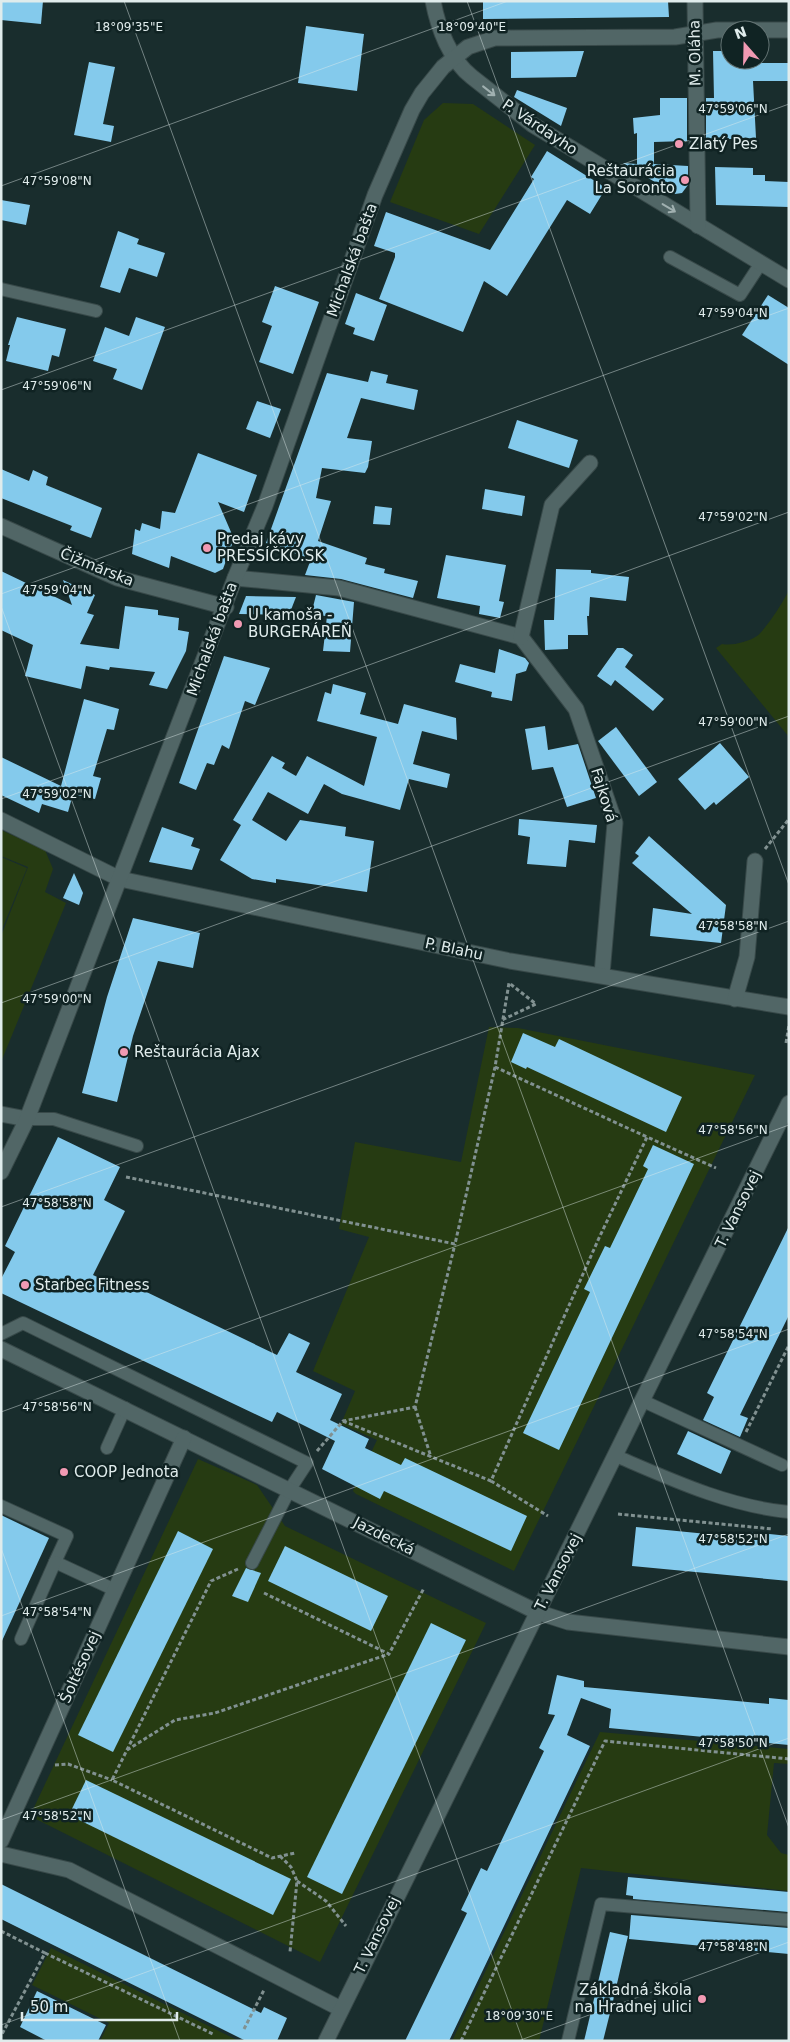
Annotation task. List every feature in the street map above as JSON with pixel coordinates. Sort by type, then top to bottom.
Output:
[{"type":"street","points":[[433,1],[438,26],[454,58]]},
{"type":"street","name":"M. Oláha","points":[[695,1],[698,226]]},
{"type":"street","name":"Michalská bašta","points":[[1,1172],[27,1120],[226,607],[235,578],[265,506],[375,195],[422,93],[443,67],[468,47],[494,38],[675,37],[717,30],[789,30]]},
{"type":"street","name":"P. Várdayho","points":[[454,58],[463,70],[533,126],[789,280]]},
{"type":"street","points":[[235,578],[339,588],[521,637],[552,506],[590,463]]},
{"type":"street","name":"Čižmárska","points":[[1,526],[118,578],[226,607]]},
{"type":"street","name":"Fajková","points":[[521,637],[576,709],[615,823],[602,974]]},
{"type":"street","name":"P. Blahu","points":[[1,820],[120,879],[510,961],[602,974],[735,999],[789,1007]]},
{"type":"street","points":[[735,999],[746,957],[755,861]]},
{"type":"street","name":"T. Vansovej","points":[[330,2039],[341,2009],[789,1103]]},
{"type":"street","points":[[1,1114],[27,1120]]},
{"type":"street","name":"Jazdecká","points":[[1,1349],[125,1408],[537,1612],[568,1622],[789,1647]]},
{"type":"street","name":"Šoltésovej","points":[[1,1841],[184,1438]]},
{"type":"street","points":[[1,1854],[69,1870],[341,2009]]},
{"type":"lane","points":[[670,257],[740,295],[761,263]]},
{"type":"lane","points":[[1,289],[96,311]]},
{"type":"lane","points":[[27,1120],[54,1118],[137,1146]]},
{"type":"lane","points":[[1,1334],[23,1323],[307,1463],[290,1489],[252,1563]]},
{"type":"lane","points":[[643,1401],[782,1465]]},
{"type":"lane","points":[[107,1448],[125,1408]]},
{"type":"lane","points":[[616,1456],[702,1493],[789,1512]]},
{"type":"lane","points":[[1,1506],[67,1536],[21,1639]]},
{"type":"lane","points":[[55,1562],[115,1590]]},
{"type":"lane","points":[[568,2041],[601,1904],[789,1920]]},
{"type":"path","points":[[755,861],[789,819]]},
{"type":"path","points":[[431,1458],[414,1407],[455,1244],[495,1067],[502,1020],[509,983],[536,1004],[502,1020]]},
{"type":"path","points":[[786,1043],[789,1025]]},
{"type":"path","points":[[495,1067],[716,1168]]},
{"type":"path","points":[[491,1481],[647,1137]]},
{"type":"path","points":[[126,1177],[455,1244]]},
{"type":"path","points":[[740,1445],[789,1345]]},
{"type":"path","points":[[307,1463],[342,1421],[414,1407]]},
{"type":"path","points":[[342,1421],[491,1481],[548,1516]]},
{"type":"path","points":[[618,1514],[779,1529]]},
{"type":"path","points":[[112,1780],[211,1581],[252,1563]]},
{"type":"path","points":[[126,1750],[175,1720],[215,1713],[390,1654],[424,1588]]},
{"type":"path","points":[[264,1593],[390,1654]]},
{"type":"path","points":[[460,2041],[605,1741],[789,1759]]},
{"type":"path","points":[[35,1766],[68,1764],[112,1780],[272,1858],[295,1853]]},
{"type":"path","points":[[280,1856],[290,1867],[297,1881],[326,1901],[346,1926]]},
{"type":"path","points":[[290,1952],[297,1881]]},
{"type":"path","points":[[1,1931],[213,2034]]},
{"type":"path","points":[[1,2036],[45,1953]]},
{"type":"path","points":[[244,2030],[265,1988]]},
{"type":"green space","points":[[443,103],[473,104],[535,145],[479,234],[390,202],[424,120]]},
{"type":"green space","points":[[789,590],[789,737],[716,648],[722,644],[740,643],[757,636]]},
{"type":"green space","points":[[1,830],[45,850],[53,869],[45,892],[66,903],[1,1062],[1,936],[28,867],[1,856]]},
{"type":"green space","points":[[1,857],[27,868],[1,932]]},
{"type":"green space","points":[[489,1027],[518,1028],[755,1075],[514,1571],[356,1494],[353,1491],[377,1440],[341,1424],[355,1391],[313,1371],[369,1237],[339,1229],[355,1142],[461,1162]]},
{"type":"green space","points":[[198,1459],[257,1485],[285,1526],[486,1623],[320,1962],[30,1816]]},
{"type":"green space","points":[[600,1732],[789,1749],[789,1764],[774,1763],[767,1835],[781,1853],[789,1855],[789,1910],[787,1911],[788,1891],[581,1868],[539,2041],[452,2041]]},
{"type":"green space","points":[[51,1948],[237,2041],[100,2041],[109,2023],[32,1985]]},
{"type":"building","points":[[1,1],[43,1],[41,24],[1,20]]},
{"type":"building","points":[[483,1],[668,1],[669,17],[483,19]]},
{"type":"building","points":[[306,26],[364,34],[357,91],[298,83]]},
{"type":"building","points":[[584,51],[576,77],[511,78],[511,52]]},
{"type":"building","points":[[713,51],[720,51],[720,70],[770,70],[770,63],[789,63],[789,81],[753,81],[756,138],[706,140],[706,98],[714,98]]},
{"type":"building","points":[[89,62],[115,67],[103,124],[114,126],[111,142],[74,135]]},
{"type":"building","points":[[517,90],[567,108],[561,126],[514,97]]},
{"type":"building","points":[[660,98],[687,98],[687,141],[654,142],[654,164],[688,166],[688,185],[682,193],[675,194],[623,163],[637,164],[637,133],[634,134],[633,118],[660,115]]},
{"type":"building","points":[[547,151],[606,188],[590,214],[567,200],[507,296],[484,281],[463,332],[379,299],[395,257],[395,253],[374,246],[386,212],[490,250],[534,179],[531,177]]},
{"type":"building","points":[[715,167],[753,168],[753,175],[765,175],[765,181],[789,182],[789,207],[716,205]]},
{"type":"building","points":[[1,200],[30,205],[26,225],[1,220]]},
{"type":"building","points":[[118,231],[139,239],[137,244],[165,253],[157,277],[129,268],[120,293],[100,287]]},
{"type":"building","points":[[275,286],[319,302],[293,374],[259,362],[272,326],[262,322]]},
{"type":"building","points":[[356,293],[387,305],[374,341],[353,334],[355,328],[345,324]]},
{"type":"building","points":[[768,295],[789,308],[789,365],[742,335]]},
{"type":"building","points":[[17,317],[66,329],[59,357],[52,355],[48,371],[6,361],[10,345],[8,345]]},
{"type":"building","points":[[136,317],[165,327],[142,390],[113,379],[117,369],[93,361],[105,327],[129,336]]},
{"type":"building","points":[[371,371],[388,375],[386,383],[418,390],[414,410],[361,398],[347,438],[372,441],[368,467],[365,473],[322,468],[316,498],[331,501],[318,541],[367,558],[365,564],[385,569],[384,573],[418,581],[413,598],[341,579],[305,575],[311,559],[266,543],[327,373],[368,382]]},
{"type":"building","points":[[257,401],[281,409],[270,438],[246,429]]},
{"type":"building","points":[[517,420],[578,440],[569,468],[508,448]]},
{"type":"building","points":[[198,453],[257,475],[244,512],[218,502],[234,539],[223,569],[215,573],[171,556],[169,568],[132,554],[135,529],[140,531],[142,523],[160,529],[162,511],[175,513]]},
{"type":"building","points":[[1,469],[29,481],[33,470],[48,477],[46,485],[102,508],[91,538],[70,530],[72,526],[1,498]]},
{"type":"building","points":[[485,489],[525,496],[522,516],[482,509]]},
{"type":"building","points":[[375,506],[392,508],[390,525],[373,524]]},
{"type":"building","points":[[446,555],[506,565],[499,601],[504,602],[500,618],[479,614],[480,606],[437,598]]},
{"type":"building","points":[[556,569],[591,570],[591,573],[629,577],[626,601],[590,597],[589,616],[587,616],[588,635],[568,635],[568,649],[545,650],[544,620],[554,620]]},
{"type":"building","points":[[1,571],[72,605],[63,580],[95,595],[87,613],[94,615],[80,644],[119,649],[125,606],[158,610],[158,615],[179,618],[178,630],[189,632],[186,651],[167,689],[149,685],[155,672],[110,667],[109,670],[86,666],[81,689],[25,676],[33,645],[1,630]]},
{"type":"building","points":[[316,595],[354,602],[350,652],[323,651],[327,616],[311,615]]},
{"type":"building","points":[[246,596],[296,597],[289,615],[239,614]]},
{"type":"building","points":[[617,648],[623,648],[633,655],[625,667],[664,699],[653,711],[615,680],[611,686],[597,676]]},
{"type":"building","points":[[499,649],[525,658],[529,663],[526,671],[516,674],[512,701],[491,697],[492,692],[455,682],[460,664],[495,673]]},
{"type":"building","points":[[224,656],[270,668],[255,705],[245,701],[229,749],[222,745],[214,765],[207,763],[196,790],[179,783]]},
{"type":"building","points":[[333,684],[366,693],[360,714],[398,724],[404,704],[456,718],[457,740],[422,731],[413,764],[450,774],[447,788],[409,779],[400,810],[342,794],[324,784],[308,814],[268,792],[252,820],[286,841],[300,820],[346,827],[345,836],[374,841],[367,892],[276,879],[276,883],[252,879],[220,860],[241,825],[233,820],[272,756],[285,763],[282,768],[296,776],[307,756],[364,786],[377,737],[317,721],[325,692],[331,694]]},
{"type":"building","points":[[84,699],[119,709],[114,730],[107,729],[93,776],[101,778],[95,799],[73,794],[68,812],[42,804],[39,813],[1,795],[1,757],[61,786]]},
{"type":"building","points":[[545,726],[548,750],[578,744],[596,798],[567,807],[553,767],[532,770],[525,729]]},
{"type":"building","points":[[616,727],[657,782],[639,796],[598,741]]},
{"type":"building","points":[[720,743],[749,777],[716,805],[714,802],[705,810],[678,779]]},
{"type":"building","points":[[519,819],[597,825],[595,843],[569,840],[566,867],[527,864],[530,837],[518,835]]},
{"type":"building","points":[[162,827],[194,838],[191,846],[200,849],[192,870],[149,862]]},
{"type":"building","points":[[649,836],[726,905],[721,943],[650,936],[653,908],[692,914],[632,863],[639,856],[635,853]]},
{"type":"building","points":[[74,873],[83,893],[79,905],[63,898]]},
{"type":"building","points":[[133,918],[200,933],[193,968],[158,961],[133,1036],[117,1102],[82,1093],[107,997]]},
{"type":"building","points":[[523,1033],[555,1047],[559,1039],[682,1097],[666,1132],[527,1067],[526,1069],[511,1062]]},
{"type":"building","points":[[58,1137],[120,1167],[104,1200],[125,1211],[93,1275],[131,1293],[134,1286],[277,1355],[289,1333],[310,1343],[296,1372],[342,1394],[330,1420],[369,1439],[365,1448],[401,1465],[405,1458],[527,1516],[511,1551],[384,1491],[380,1499],[322,1469],[335,1441],[277,1412],[272,1422],[1,1293],[1,1279],[15,1252],[5,1246]]},
{"type":"building","points":[[653,1145],[694,1164],[559,1450],[523,1433],[590,1292],[584,1289],[605,1246],[610,1248],[648,1169],[643,1166]]},
{"type":"building","points":[[789,1226],[789,1315],[740,1415],[748,1418],[740,1437],[703,1420],[714,1397],[707,1393]]},
{"type":"building","points":[[688,1431],[731,1451],[721,1474],[677,1454]]},
{"type":"building","points":[[1,1515],[49,1538],[1,1643]]},
{"type":"building","points":[[636,1527],[748,1538],[748,1532],[789,1536],[789,1581],[632,1566]]},
{"type":"building","points":[[178,1531],[213,1549],[113,1752],[78,1735]]},
{"type":"building","points":[[285,1546],[388,1596],[371,1631],[268,1581]]},
{"type":"building","points":[[246,1568],[261,1573],[248,1602],[232,1596]]},
{"type":"building","points":[[431,1623],[466,1640],[342,1894],[307,1877]]},
{"type":"building","points":[[557,1675],[584,1681],[584,1687],[769,1704],[769,1698],[789,1700],[789,1745],[609,1728],[611,1709],[581,1698],[567,1735],[590,1746],[449,2041],[405,2041],[467,1913],[461,1910],[481,1868],[487,1871],[544,1751],[539,1748],[555,1715],[548,1714]]},
{"type":"building","points":[[86,1780],[291,1879],[273,1915],[69,1815]]},
{"type":"building","points":[[628,1877],[789,1892],[789,1912],[633,1899],[633,1896],[626,1895]]},
{"type":"building","points":[[1,1884],[261,2013],[264,2007],[287,2018],[277,2041],[246,2041],[1,1919]]},
{"type":"building","points":[[631,1915],[789,1928],[789,1954],[629,1939]]},
{"type":"building","points":[[610,1932],[628,1936],[613,2001],[603,2041],[584,2041]]},
{"type":"building","points":[[37,1991],[106,2025],[98,2041],[47,2041],[20,2027]]},
{"type":"place","name":"Zlatý Pes","points":[[679,144]]},
{"type":"place","name":"Reštaurácia La Soronto","points":[[685,180]]},
{"type":"place","name":"Predaj kávy PRESSÍČKO.SK","points":[[207,548]]},
{"type":"place","name":"U kamoša - BURGERÁREŇ","points":[[238,624]]},
{"type":"place","name":"Reštaurácia Ajax","points":[[124,1052]]},
{"type":"place","name":"Starbec Fitness","points":[[25,1285]]},
{"type":"place","name":"COOP Jednota","points":[[64,1472]]},
{"type":"place","name":"Základná škola na Hradnej ulici","points":[[702,1999]]}]
